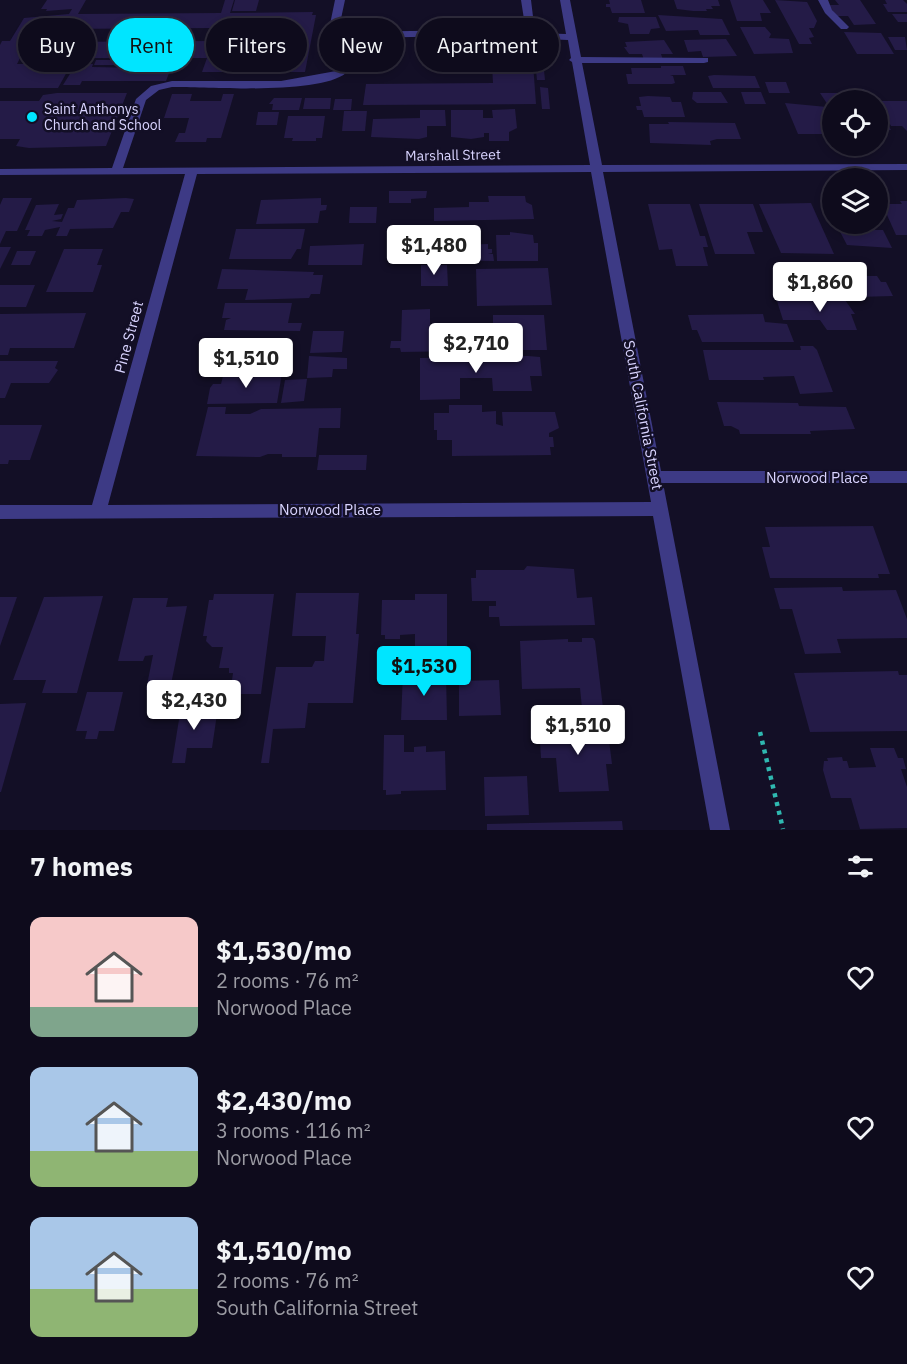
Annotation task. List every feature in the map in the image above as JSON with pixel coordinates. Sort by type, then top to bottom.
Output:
[{"type":"street","points":[[336,18],[340,0]]},
{"type":"street","points":[[525,0],[528,18]]},
{"type":"street","name":"South California Street","points":[[565,0],[574,60],[656,477],[720,830]]},
{"type":"street","points":[[823,0],[828,11],[844,27]]},
{"type":"street","points":[[559,37],[571,37]]},
{"type":"street","points":[[574,60],[704,60]]},
{"type":"street","points":[[116,172],[141,99],[155,87],[172,84],[294,82],[328,78],[341,72]]},
{"type":"street","name":"Marshall Street","points":[[0,172],[907,167]]},
{"type":"street","name":"Pine Street","points":[[98,511],[192,172]]},
{"type":"street","name":"Norwood Place","points":[[656,477],[907,477]]},
{"type":"street","name":"Norwood Place","points":[[0,512],[660,509]]},
{"type":"path","points":[[760,732],[783,829]]},
{"type":"building","points":[[47,0],[86,0],[78,14],[221,13],[225,0],[234,0],[230,13],[313,12],[312,15],[316,15],[307,62],[307,18],[206,18],[206,28],[194,28],[194,18],[108,18],[108,29],[96,29],[96,18],[24,18],[69,14],[72,9],[46,11],[47,9],[41,9]]},
{"type":"building","points":[[235,0],[259,0],[256,11],[232,11]]},
{"type":"building","points":[[609,0],[641,0],[645,13],[612,13],[610,7],[606,7],[606,4],[610,4]]},
{"type":"building","points":[[674,0],[718,0],[720,6],[711,6],[713,9],[706,9],[707,11],[677,9]]},
{"type":"building","points":[[730,0],[763,0],[771,13],[760,13],[762,21],[737,21]]},
{"type":"building","points":[[775,0],[807,2],[817,21],[814,28],[809,28],[814,37],[809,38],[812,44],[799,44]]},
{"type":"building","points":[[835,0],[860,0],[876,24],[854,25],[848,16],[836,16],[829,5],[839,5]]},
{"type":"building","points":[[885,0],[903,0],[907,4],[907,12],[888,12],[883,4],[887,4]]},
{"type":"building","points":[[892,14],[907,14],[907,22],[898,22]]},
{"type":"building","points":[[658,15],[722,19],[730,35],[700,35],[698,30],[666,31]]},
{"type":"building","points":[[619,17],[656,17],[660,28],[651,29],[649,34],[630,34],[628,24],[618,22]]},
{"type":"building","points":[[740,27],[765,27],[771,34],[769,38],[789,39],[793,53],[754,54]]},
{"type":"building","points":[[18,28],[18,72],[67,72],[58,88],[0,88],[0,45],[2,41],[10,41]]},
{"type":"building","points":[[844,32],[881,33],[894,54],[857,54]]},
{"type":"building","points":[[888,37],[905,37],[907,50],[895,50]]},
{"type":"building","points":[[726,39],[737,56],[703,57],[701,51],[688,52],[684,40]]},
{"type":"building","points":[[664,40],[673,54],[661,54],[663,60],[644,60],[642,54],[629,54],[624,47],[627,47],[625,42]]},
{"type":"building","points":[[194,41],[206,41],[206,58],[194,58]]},
{"type":"building","points":[[96,42],[108,42],[108,58],[96,58]]},
{"type":"building","points":[[96,60],[108,60],[108,65],[96,65]]},
{"type":"building","points":[[661,66],[683,66],[686,75],[670,75],[673,76],[675,83],[672,84],[628,84],[626,74],[632,74],[631,68],[661,68]]},
{"type":"building","points":[[96,67],[108,67],[108,72],[169,72],[166,81],[82,81],[80,85],[63,85],[71,72],[96,72]]},
{"type":"building","points":[[492,72],[534,72],[536,104],[363,105],[366,84],[493,83]]},
{"type":"building","points":[[536,72],[544,72],[545,80],[537,80]]},
{"type":"building","points":[[708,76],[755,76],[760,88],[713,88]]},
{"type":"building","points":[[765,82],[786,82],[790,93],[769,93]]},
{"type":"building","points":[[540,87],[548,88],[550,109],[542,109]]},
{"type":"building","points":[[693,92],[721,92],[728,103],[697,103],[692,99]]},
{"type":"building","points":[[741,92],[761,92],[766,104],[745,104]]},
{"type":"building","points":[[127,93],[106,146],[29,148],[16,146],[20,139],[0,139],[0,101],[39,101],[43,95]]},
{"type":"building","points":[[172,94],[192,94],[190,101],[221,101],[223,94],[234,94],[221,138],[207,138],[206,142],[175,142],[179,133],[185,133],[189,118],[164,118]]},
{"type":"building","points":[[639,97],[670,97],[672,102],[681,102],[685,117],[644,117],[642,110],[637,110],[636,106],[641,106]]},
{"type":"building","points":[[274,98],[302,98],[299,110],[272,110],[273,104],[269,104]]},
{"type":"building","points":[[305,98],[331,98],[330,109],[303,109]]},
{"type":"building","points":[[335,99],[352,99],[351,110],[333,110]]},
{"type":"building","points":[[888,101],[907,101],[907,131],[902,126],[891,126],[888,120]]},
{"type":"building","points":[[785,103],[822,107],[822,134],[798,134]]},
{"type":"building","points":[[515,109],[517,128],[509,132],[509,141],[489,141],[489,133],[484,133],[484,137],[471,139],[451,137],[451,110],[483,110],[483,118],[493,118],[492,110]]},
{"type":"building","points":[[420,110],[445,110],[446,126],[427,126],[427,137],[419,139],[371,137],[373,119],[420,118]]},
{"type":"building","points":[[344,111],[367,111],[365,131],[342,131]]},
{"type":"building","points":[[258,112],[279,112],[277,125],[256,125]]},
{"type":"building","points":[[288,116],[325,116],[322,138],[316,138],[316,141],[292,141],[293,138],[284,138]]},
{"type":"building","points":[[668,122],[735,123],[741,139],[717,139],[710,141],[711,145],[650,143],[649,124],[669,124]]},
{"type":"building","points":[[389,191],[427,191],[426,198],[411,199],[411,203],[389,203]]},
{"type":"building","points":[[488,196],[525,196],[526,202],[532,205],[534,219],[434,221],[434,208],[469,207],[469,202],[489,202]]},
{"type":"building","points":[[3,198],[32,198],[17,231],[6,231],[0,244],[0,205]]},
{"type":"building","points":[[321,198],[321,205],[327,205],[326,210],[320,211],[318,223],[256,224],[261,200]]},
{"type":"building","points":[[134,199],[129,212],[121,212],[113,228],[70,229],[67,236],[56,236],[60,227],[45,230],[42,236],[27,236],[30,230],[25,230],[36,205],[59,204],[54,215],[63,214],[61,219],[52,221],[62,222],[68,208],[74,208],[77,200]]},
{"type":"building","points":[[900,201],[907,201],[907,235],[896,235],[888,217],[888,204],[902,204]]},
{"type":"building","points":[[811,203],[822,227],[822,234],[825,234],[834,254],[781,253],[759,204]]},
{"type":"building","points":[[648,204],[690,204],[700,236],[705,236],[708,247],[703,247],[708,266],[676,266],[672,249],[659,250]]},
{"type":"building","points":[[699,204],[753,204],[763,232],[747,232],[755,254],[715,254]]},
{"type":"building","points":[[350,207],[377,207],[376,223],[349,223]]},
{"type":"building","points":[[236,229],[305,229],[301,249],[297,249],[291,259],[229,259]]},
{"type":"building","points":[[510,232],[533,235],[534,243],[538,243],[538,261],[497,261],[496,235],[510,235]]},
{"type":"building","points":[[841,234],[885,234],[892,248],[847,245]]},
{"type":"building","points":[[364,244],[362,265],[308,265],[310,246]]},
{"type":"building","points":[[488,244],[488,249],[492,249],[492,253],[488,254],[493,254],[494,261],[436,260],[436,246]]},
{"type":"building","points":[[0,247],[11,247],[0,269]]},
{"type":"building","points":[[64,249],[103,249],[97,265],[102,265],[93,292],[46,292]]},
{"type":"building","points":[[17,251],[36,251],[30,265],[11,265]]},
{"type":"building","points":[[421,265],[447,265],[448,286],[421,286]]},
{"type":"building","points":[[548,268],[552,305],[477,306],[476,269]]},
{"type":"building","points":[[222,269],[314,272],[313,275],[323,275],[320,294],[311,294],[309,298],[245,300],[248,289],[217,289]]},
{"type":"building","points":[[848,276],[877,276],[881,282],[886,282],[893,296],[857,297]]},
{"type":"building","points":[[0,285],[35,285],[26,307],[0,307]]},
{"type":"building","points":[[845,300],[855,314],[851,314],[857,330],[827,330],[820,320],[783,320],[777,301]]},
{"type":"building","points":[[225,303],[292,303],[288,323],[302,323],[300,331],[224,330],[226,320],[231,318],[222,318]]},
{"type":"building","points":[[430,309],[430,332],[446,332],[447,348],[463,348],[463,351],[401,352],[400,348],[390,348],[391,341],[401,341],[402,310]]},
{"type":"building","points":[[86,313],[74,348],[10,348],[8,355],[0,355],[0,314]]},
{"type":"building","points":[[763,314],[765,322],[787,324],[794,342],[702,342],[697,330],[692,330],[688,315]]},
{"type":"building","points":[[493,315],[544,315],[547,350],[496,350],[496,344],[486,344],[485,324],[493,324]]},
{"type":"building","points":[[313,331],[344,331],[342,352],[310,353]]},
{"type":"building","points":[[800,346],[813,346],[817,350],[833,392],[800,394],[794,376],[763,377],[764,380],[709,380],[703,350],[801,350]]},
{"type":"building","points":[[309,356],[347,358],[347,369],[333,369],[332,377],[307,378]]},
{"type":"building","points":[[540,357],[542,376],[530,376],[532,391],[493,391],[492,378],[460,378],[460,399],[420,400],[420,358]]},
{"type":"building","points":[[0,361],[58,361],[55,368],[58,370],[49,383],[11,383],[5,398],[0,398]]},
{"type":"building","points":[[245,371],[245,373],[282,373],[277,403],[207,404],[210,388],[213,384],[221,384],[224,372]]},
{"type":"building","points":[[307,379],[304,401],[281,403],[285,380]]},
{"type":"building","points":[[717,402],[798,403],[799,406],[846,407],[855,429],[810,431],[811,434],[740,434],[739,430],[731,426],[724,426]]},
{"type":"building","points":[[449,405],[482,405],[482,412],[496,411],[496,424],[503,426],[502,412],[555,412],[559,428],[549,433],[549,437],[553,437],[554,447],[550,447],[551,455],[452,456],[452,440],[437,440],[437,430],[434,430],[434,413],[449,413]]},
{"type":"building","points":[[208,407],[226,407],[225,414],[250,414],[261,409],[341,408],[340,428],[319,428],[316,457],[282,457],[282,454],[268,454],[260,457],[196,456]]},
{"type":"building","points":[[0,425],[42,425],[30,460],[9,460],[8,464],[0,464]]},
{"type":"building","points":[[319,455],[367,455],[366,470],[317,470]]},
{"type":"building","points":[[873,526],[890,574],[878,574],[879,578],[770,578],[762,547],[770,547],[765,527]]},
{"type":"building","points":[[527,566],[574,569],[577,598],[592,597],[595,625],[500,626],[499,617],[489,617],[489,606],[496,606],[496,601],[472,601],[471,578],[476,578],[476,570],[524,570]]},
{"type":"building","points":[[842,587],[843,591],[896,590],[907,619],[907,638],[837,639],[841,653],[805,654],[792,609],[780,609],[774,588]]},
{"type":"building","points":[[296,593],[359,593],[356,634],[359,634],[353,703],[308,703],[305,728],[273,729],[269,763],[261,763],[276,667],[312,667],[315,661],[324,661],[326,636],[292,636]]},
{"type":"building","points":[[214,594],[274,594],[261,694],[230,694],[233,673],[229,673],[229,668],[219,668],[223,647],[212,647],[206,641],[207,636],[203,636],[209,600],[213,600]]},
{"type":"building","points":[[415,594],[447,594],[447,664],[415,664],[415,634],[400,635],[400,639],[385,639],[385,635],[381,635],[382,600],[415,600]]},
{"type":"building","points":[[103,596],[77,693],[42,693],[46,680],[13,680],[44,597]]},
{"type":"building","points":[[0,597],[17,597],[0,646]]},
{"type":"building","points":[[133,598],[168,598],[166,607],[187,606],[170,689],[146,690],[153,655],[145,656],[143,661],[118,661]]},
{"type":"building","points":[[582,638],[593,638],[595,641],[603,708],[582,708],[580,688],[522,689],[520,641],[568,639],[568,642],[582,642]]},
{"type":"building","points":[[898,671],[899,675],[907,675],[907,731],[810,732],[794,673]]},
{"type":"building","points":[[403,673],[446,673],[447,720],[401,720]]},
{"type":"building","points":[[499,680],[501,715],[459,716],[459,681]]},
{"type":"building","points":[[87,692],[123,692],[114,731],[99,731],[97,739],[85,739],[87,731],[76,731]]},
{"type":"building","points":[[26,703],[1,792],[0,792],[0,704]]},
{"type":"building","points":[[181,707],[218,707],[212,748],[187,748],[185,763],[172,763]]},
{"type":"building","points":[[539,725],[607,725],[612,764],[606,764],[609,791],[559,792],[556,758],[541,758]]},
{"type":"building","points":[[384,735],[404,735],[404,752],[414,752],[414,747],[426,746],[426,752],[445,751],[446,790],[401,791],[401,794],[386,795],[386,790],[383,790]]},
{"type":"building","points":[[870,748],[894,748],[898,758],[903,758],[906,769],[901,769],[907,787],[907,828],[860,829],[851,798],[831,798],[823,770],[824,761],[828,761],[827,758],[842,757],[843,761],[847,761],[849,768],[876,767]]},
{"type":"building","points":[[527,776],[529,815],[485,816],[484,777]]},
{"type":"building","points":[[622,821],[623,830],[487,830],[487,824]]},
{"type":"place","name":"Saint Anthonys Church and School","points":[[32,117]]}]
